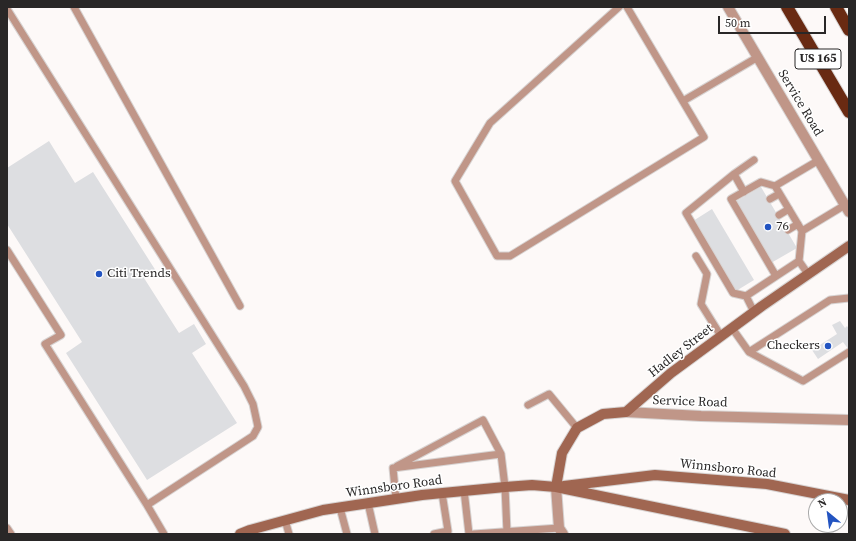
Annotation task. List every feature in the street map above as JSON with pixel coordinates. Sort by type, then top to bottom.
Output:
[{"type":"highway","name":"US 165","points":[[787,7],[849,112]]},
{"type":"highway","points":[[836,7],[849,30]]},
{"type":"main road","name":"Hadley Street","points":[[626,412],[671,373],[754,312],[849,246]]},
{"type":"main road","points":[[556,487],[562,453],[578,428],[603,414],[626,412]]},
{"type":"main road","name":"Winnsboro Road","points":[[556,487],[655,475],[767,484],[849,500]]},
{"type":"main road","name":"Winnsboro Road","points":[[240,534],[323,510],[464,490],[532,485],[556,487],[785,534]]},
{"type":"street","name":"Service Road","points":[[728,7],[847,208]]},
{"type":"street","name":"Service Road","points":[[626,412],[701,416],[849,420]]},
{"type":"street","points":[[556,487],[561,531]]},
{"type":"lane","points":[[74,7],[240,306]]},
{"type":"lane","points":[[619,7],[490,123],[455,181],[497,256],[510,256],[704,137],[627,7]]},
{"type":"lane","points":[[7,9],[244,386],[253,404],[258,427],[253,436],[147,505]]},
{"type":"lane","points":[[683,102],[758,57]]},
{"type":"lane","points":[[754,160],[734,174],[686,213],[733,293],[746,296],[799,261]]},
{"type":"lane","points":[[776,276],[752,230],[731,199],[761,182],[775,186],[818,160]]},
{"type":"lane","points":[[734,174],[744,192]]},
{"type":"lane","points":[[775,186],[802,231],[799,261],[808,274]]},
{"type":"lane","points":[[770,199],[779,194]]},
{"type":"lane","points":[[802,231],[847,208]]},
{"type":"lane","points":[[779,215],[789,209]]},
{"type":"lane","points":[[788,230],[798,224]]},
{"type":"lane","points":[[7,250],[61,335],[45,344],[164,534]]},
{"type":"lane","points":[[696,256],[707,274],[701,304],[721,336]]},
{"type":"lane","points":[[746,296],[754,312]]},
{"type":"lane","points":[[749,352],[830,300],[848,299]]},
{"type":"lane","points":[[732,328],[749,352],[803,381],[849,352]]},
{"type":"lane","points":[[528,405],[549,394],[578,428]]},
{"type":"lane","points":[[393,468],[483,420],[501,454],[505,487],[507,532]]},
{"type":"lane","points":[[393,468],[501,454]]},
{"type":"lane","points":[[393,468],[396,499]]},
{"type":"lane","points":[[464,490],[469,534]]},
{"type":"lane","points":[[434,534],[448,531],[442,493]]},
{"type":"lane","points":[[368,503],[375,534]]},
{"type":"lane","points":[[340,508],[347,534]]},
{"type":"lane","points":[[285,520],[289,534]]},
{"type":"lane","points":[[7,528],[11,534]]},
{"type":"lane","points":[[474,534],[561,531]]},
{"type":"building","points":[[49,141],[75,183],[93,172],[156,271],[144,278],[179,333],[194,324],[206,344],[192,353],[237,423],[147,480],[66,353],[82,342],[7,224],[7,168]]},
{"type":"building","points":[[761,187],[797,248],[771,263],[735,202]]},
{"type":"building","points":[[712,209],[754,280],[736,291],[693,221]]},
{"type":"building","name":"Checkers","points":[[840,321],[845,328],[847,326],[849,329],[849,350],[843,342],[818,359],[812,350],[837,334],[832,325]]},
{"type":"place","name":"76","points":[[768,227]]},
{"type":"place","name":"Citi Trends","points":[[99,274]]},
{"type":"place","name":"Checkers","points":[[828,346]]}]
